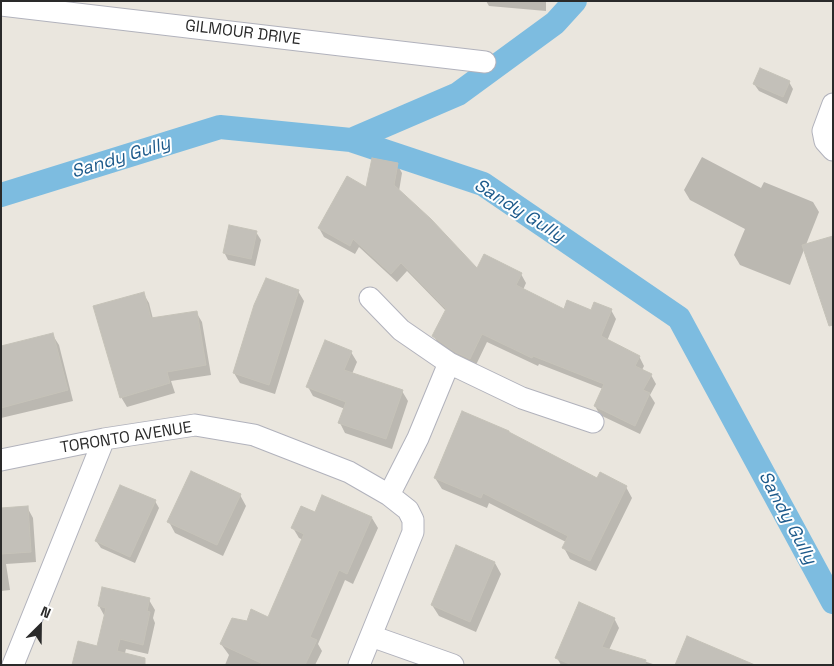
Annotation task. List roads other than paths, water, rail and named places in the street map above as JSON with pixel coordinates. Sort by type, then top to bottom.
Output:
[{"type":"street","name":"GILMOUR DRIVE","points":[[1,4],[485,62]]},
{"type":"street","points":[[833,104],[823,131],[824,141],[833,150]]},
{"type":"street","points":[[370,298],[402,330],[449,363],[522,398],[593,422]]},
{"type":"street","points":[[389,495],[418,438],[449,363]]},
{"type":"street","name":"TORONTO AVENUE","points":[[1,460],[104,439],[195,425],[254,435],[349,472],[389,495],[408,510],[413,520],[413,532],[359,665]]},
{"type":"street","points":[[13,665],[104,439]]},
{"type":"street","points":[[371,636],[453,665]]},
{"type":"waterway","points":[[351,140],[458,94],[555,23],[575,1]]},
{"type":"waterway","name":"Sandy Gully","points":[[1,195],[220,127],[351,140],[483,184],[679,318],[833,602]]}]
